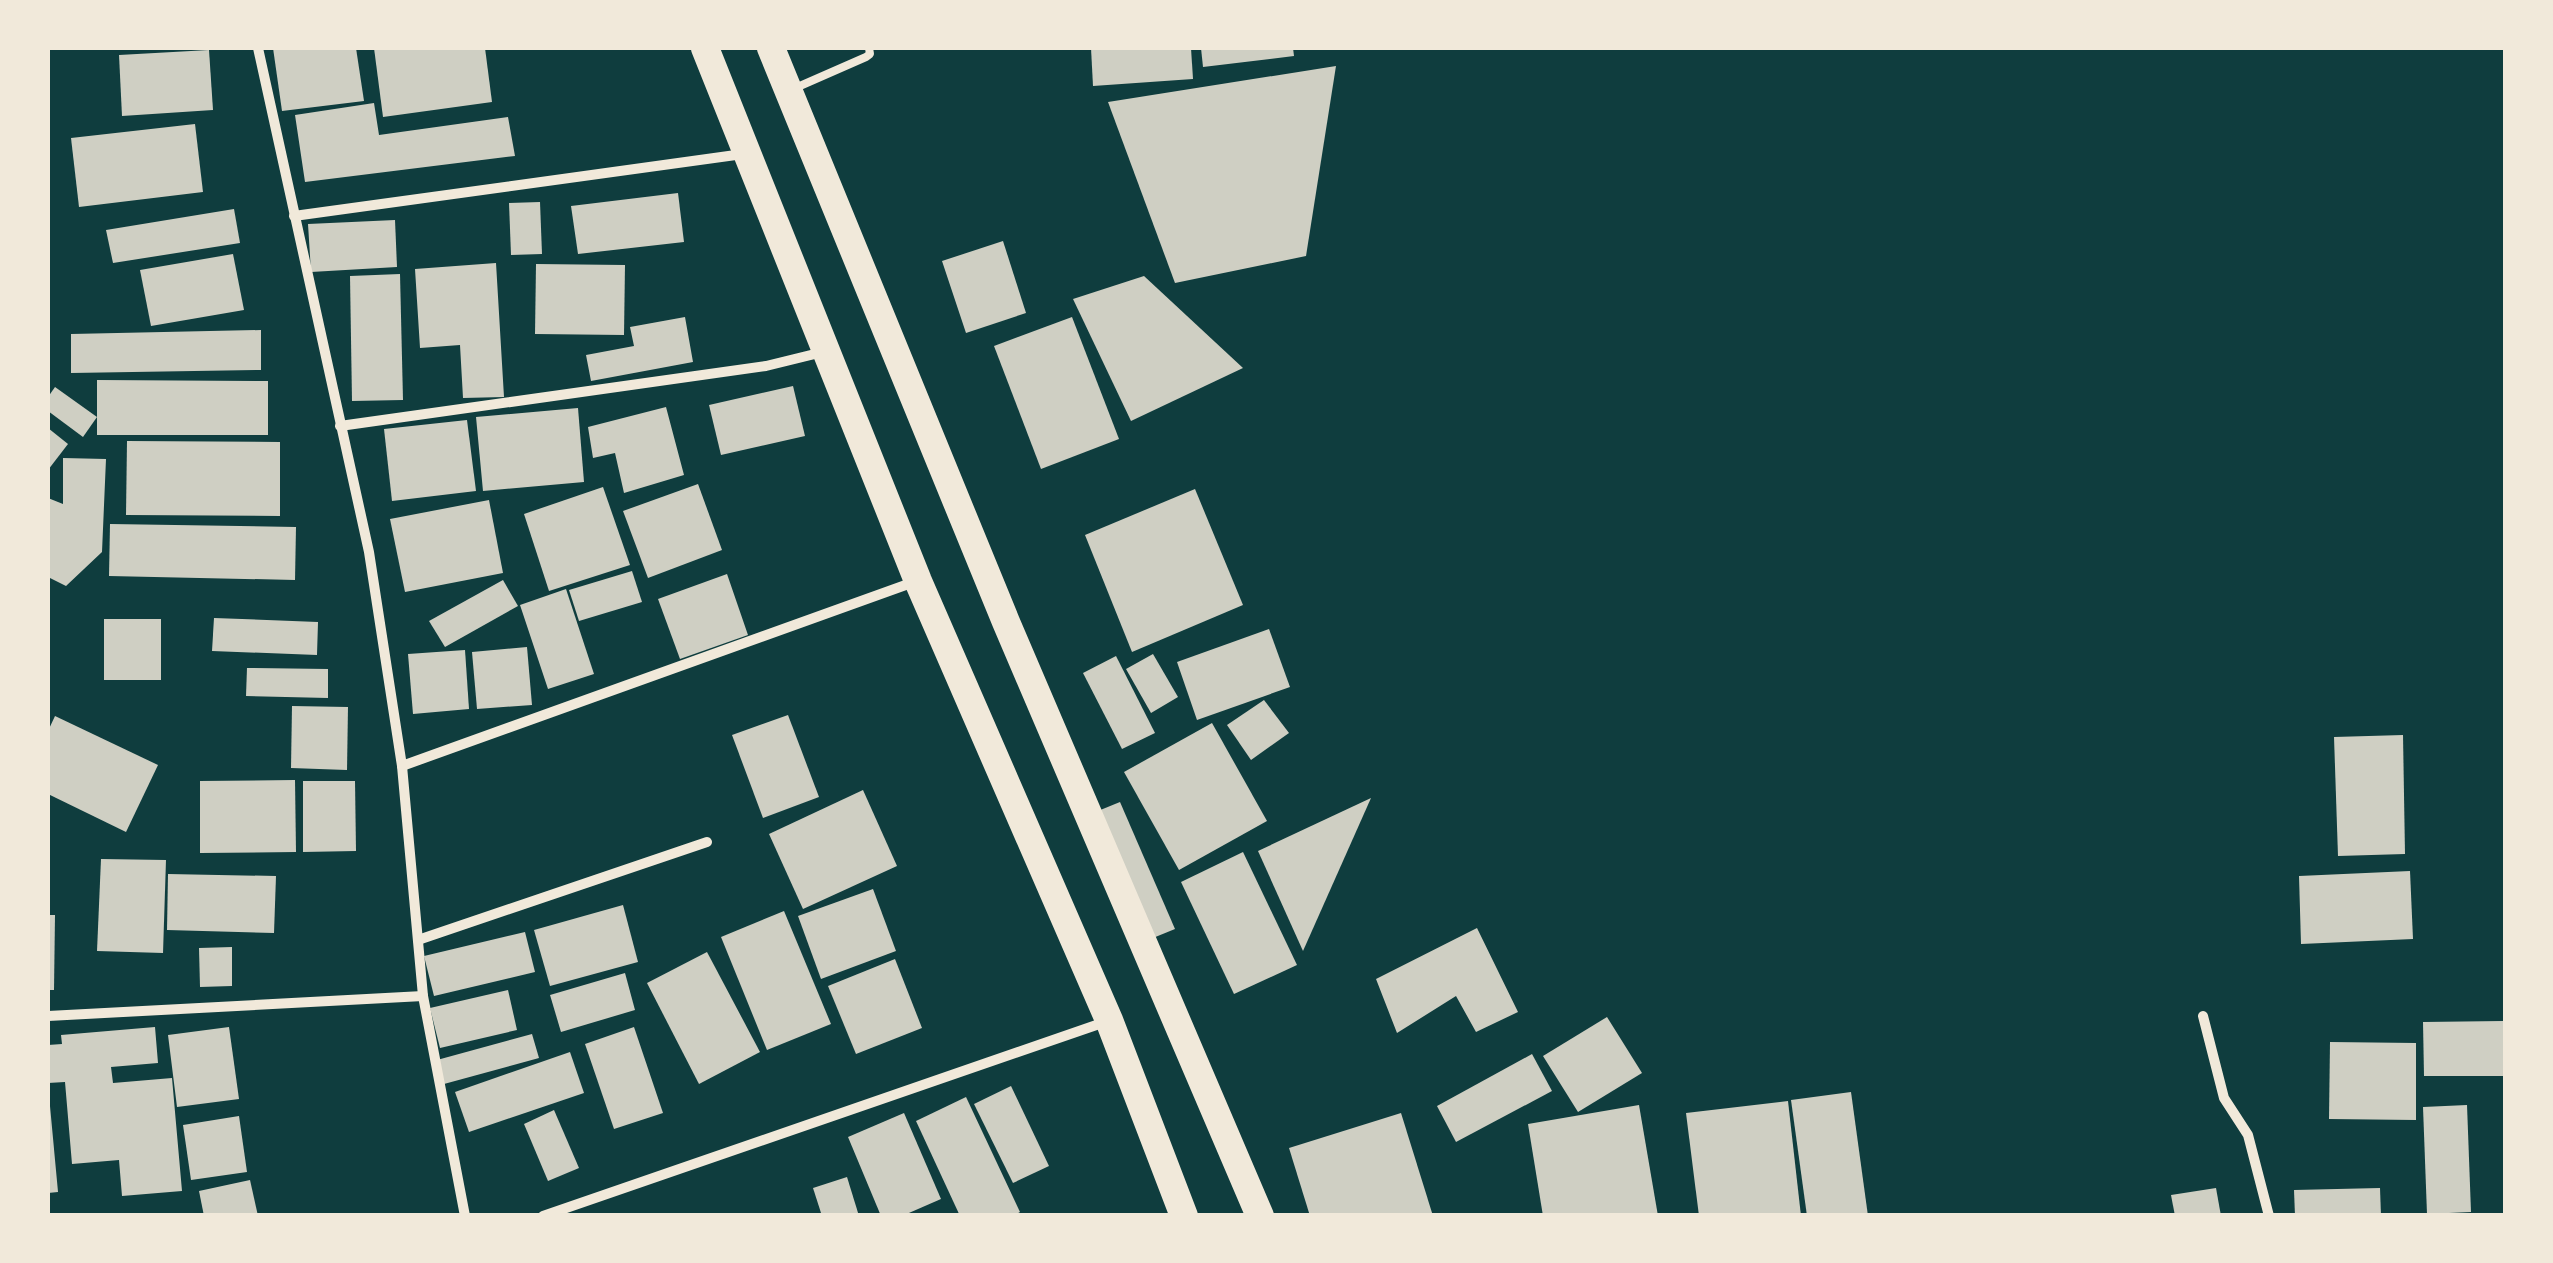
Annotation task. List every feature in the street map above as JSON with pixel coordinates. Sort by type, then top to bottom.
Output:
[{"type":"highway","points":[[706,48],[824,351],[918,580],[1109,1020],[1184,1216]]},
{"type":"highway","points":[[771,48],[1006,622],[1260,1216]]},
{"type":"street","points":[[258,48],[369,552],[402,766],[423,996],[465,1216]]},
{"type":"street","points":[[294,216],[746,153]]},
{"type":"street","points":[[340,426],[766,366],[824,351]]},
{"type":"street","points":[[402,766],[918,580]]},
{"type":"street","points":[[418,940],[707,842]]},
{"type":"street","points":[[48,1016],[423,996]]},
{"type":"street","points":[[2203,1016],[2224,1098],[2248,1135],[2269,1216]]},
{"type":"street","points":[[547,1215],[1109,1020]]},
{"type":"lane","points":[[789,91],[866,57],[869,48]]},
{"type":"building","points":[[273,48],[356,48],[364,101],[282,111]]},
{"type":"building","points":[[374,48],[485,48],[492,102],[383,117]]},
{"type":"building","points":[[1091,48],[1191,48],[1193,79],[1093,86]]},
{"type":"building","points":[[1201,48],[1293,48],[1294,56],[1203,67]]},
{"type":"building","points":[[209,50],[213,110],[122,116],[119,55]]},
{"type":"building","points":[[1336,66],[1306,256],[1175,283],[1108,102]]},
{"type":"building","points":[[374,103],[379,135],[508,117],[515,156],[305,182],[295,115]]},
{"type":"building","points":[[195,124],[203,192],[79,207],[71,138]]},
{"type":"building","points":[[678,193],[684,242],[578,254],[571,206]]},
{"type":"building","points":[[540,202],[542,254],[511,255],[509,203]]},
{"type":"building","points":[[234,209],[240,243],[113,263],[106,230]]},
{"type":"building","points":[[395,220],[397,267],[311,272],[308,224]]},
{"type":"building","points":[[1003,241],[1026,313],[966,333],[942,261]]},
{"type":"building","points":[[233,254],[244,310],[151,326],[140,270]]},
{"type":"building","points":[[496,263],[504,397],[463,398],[460,345],[420,348],[415,269]]},
{"type":"building","points":[[536,264],[625,265],[624,335],[535,334]]},
{"type":"building","points":[[400,274],[403,400],[352,401],[350,276]]},
{"type":"building","points":[[1144,276],[1243,368],[1131,421],[1073,299]]},
{"type":"building","points":[[685,317],[693,362],[591,381],[586,355],[634,346],[630,327]]},
{"type":"building","points":[[1072,317],[1119,439],[1041,469],[994,346]]},
{"type":"building","points":[[261,330],[261,370],[71,373],[71,334]]},
{"type":"building","points":[[97,380],[268,381],[268,435],[97,435]]},
{"type":"building","points":[[793,386],[805,436],[721,455],[709,405]]},
{"type":"building","points":[[55,387],[97,417],[83,437],[48,411],[48,397]]},
{"type":"building","points":[[666,407],[684,475],[624,493],[615,453],[593,458],[588,427]]},
{"type":"building","points":[[578,408],[584,482],[483,491],[476,417]]},
{"type":"building","points":[[467,420],[476,491],[392,501],[384,429]]},
{"type":"building","points":[[48,428],[68,444],[48,470]]},
{"type":"building","points":[[127,441],[280,442],[280,516],[126,515]]},
{"type":"building","points":[[63,458],[106,459],[102,552],[66,586],[48,577],[48,498],[63,504]]},
{"type":"building","points":[[698,484],[722,550],[648,578],[623,511]]},
{"type":"building","points":[[603,487],[630,565],[549,591],[524,514]]},
{"type":"building","points":[[1195,489],[1243,605],[1132,652],[1085,535]]},
{"type":"building","points":[[489,500],[503,573],[405,592],[390,519]]},
{"type":"building","points":[[110,524],[296,527],[295,580],[109,576]]},
{"type":"building","points":[[632,571],[642,602],[579,621],[569,590]]},
{"type":"building","points":[[727,574],[748,635],[680,659],[658,599]]},
{"type":"building","points":[[503,580],[518,606],[445,647],[429,621]]},
{"type":"building","points":[[566,589],[594,674],[548,689],[520,605]]},
{"type":"building","points":[[214,618],[318,622],[317,655],[212,651]]},
{"type":"building","points":[[104,619],[161,619],[161,680],[104,680]]},
{"type":"building","points":[[1269,629],[1290,687],[1197,720],[1177,662]]},
{"type":"building","points":[[527,647],[532,705],[477,709],[472,652]]},
{"type":"building","points":[[465,650],[469,709],[413,714],[408,654]]},
{"type":"building","points":[[1153,654],[1178,697],[1151,713],[1126,669]]},
{"type":"building","points":[[1116,656],[1155,733],[1122,749],[1083,673]]},
{"type":"building","points":[[247,668],[328,669],[328,698],[246,696]]},
{"type":"building","points":[[1264,700],[1289,733],[1251,760],[1227,725]]},
{"type":"building","points":[[292,706],[348,707],[347,770],[291,768]]},
{"type":"building","points":[[788,715],[819,797],[763,818],[732,735]]},
{"type":"building","points":[[55,716],[158,765],[126,832],[48,794],[48,731]]},
{"type":"building","points":[[1212,723],[1267,821],[1179,870],[1124,772]]},
{"type":"building","points":[[2403,735],[2405,854],[2338,856],[2334,737]]},
{"type":"building","points":[[295,780],[296,852],[200,853],[200,781]]},
{"type":"building","points":[[303,781],[355,781],[356,851],[303,852]]},
{"type":"building","points":[[863,790],[897,866],[803,909],[769,834]]},
{"type":"building","points":[[1371,798],[1303,951],[1258,851]]},
{"type":"building","points":[[1120,802],[1175,929],[1148,940],[1093,813]]},
{"type":"building","points":[[1243,852],[1297,965],[1234,994],[1181,882]]},
{"type":"building","points":[[101,859],[166,860],[163,953],[97,951]]},
{"type":"building","points":[[2410,871],[2413,939],[2301,944],[2299,876]]},
{"type":"building","points":[[168,874],[276,876],[274,933],[167,930]]},
{"type":"building","points":[[873,889],[896,951],[821,979],[798,916]]},
{"type":"building","points":[[623,905],[638,962],[550,986],[534,930]]},
{"type":"building","points":[[784,911],[831,1024],[767,1050],[721,937]]},
{"type":"building","points":[[48,915],[55,915],[54,990],[48,990]]},
{"type":"building","points":[[1477,928],[1518,1012],[1476,1032],[1456,996],[1397,1033],[1376,979]]},
{"type":"building","points":[[525,932],[535,972],[434,996],[424,956]]},
{"type":"building","points":[[232,947],[232,986],[200,987],[199,948]]},
{"type":"building","points":[[707,952],[760,1052],[699,1084],[647,983]]},
{"type":"building","points":[[895,959],[922,1028],[856,1054],[828,986]]},
{"type":"building","points":[[625,973],[635,1010],[561,1032],[550,995]]},
{"type":"building","points":[[508,990],[517,1030],[440,1048],[430,1008]]},
{"type":"building","points":[[1607,1017],[1642,1073],[1578,1112],[1543,1056]]},
{"type":"building","points":[[2503,1021],[2504,1076],[2424,1076],[2423,1022]]},
{"type":"building","points":[[155,1027],[158,1063],[111,1067],[113,1083],[172,1078],[182,1191],[122,1196],[119,1160],[72,1164],[65,1082],[48,1083],[48,1045],[62,1044],[61,1035]]},
{"type":"building","points":[[229,1027],[239,1099],[177,1107],[168,1035]]},
{"type":"building","points":[[634,1027],[663,1113],[614,1129],[585,1044]]},
{"type":"building","points":[[532,1034],[539,1058],[444,1084],[437,1060]]},
{"type":"building","points":[[2330,1042],[2416,1043],[2416,1120],[2329,1119]]},
{"type":"building","points":[[570,1052],[584,1093],[469,1132],[455,1092]]},
{"type":"building","points":[[1532,1054],[1552,1091],[1456,1142],[1437,1106]]},
{"type":"building","points":[[1011,1086],[1049,1166],[1013,1183],[974,1104]]},
{"type":"building","points":[[1851,1092],[1868,1216],[1807,1216],[1791,1100]]},
{"type":"building","points":[[966,1097],[1020,1212],[1013,1216],[960,1216],[916,1121]]},
{"type":"building","points":[[1788,1101],[1801,1216],[1699,1216],[1686,1113]]},
{"type":"building","points":[[1639,1105],[1658,1216],[1543,1216],[1528,1124]]},
{"type":"building","points":[[2467,1105],[2471,1212],[2427,1214],[2423,1107]]},
{"type":"building","points":[[48,1106],[58,1192],[48,1193]]},
{"type":"building","points":[[554,1110],[579,1168],[548,1181],[524,1124]]},
{"type":"building","points":[[904,1113],[941,1199],[902,1216],[881,1216],[848,1137]]},
{"type":"building","points":[[1401,1113],[1433,1216],[1310,1216],[1289,1148]]},
{"type":"building","points":[[239,1116],[247,1172],[191,1180],[183,1125]]},
{"type":"building","points":[[847,1177],[859,1216],[822,1216],[813,1188]]},
{"type":"building","points":[[250,1180],[258,1216],[204,1216],[199,1191]]},
{"type":"building","points":[[2216,1188],[2221,1216],[2175,1216],[2171,1195]]},
{"type":"building","points":[[2380,1188],[2381,1216],[2295,1216],[2294,1190]]}]
